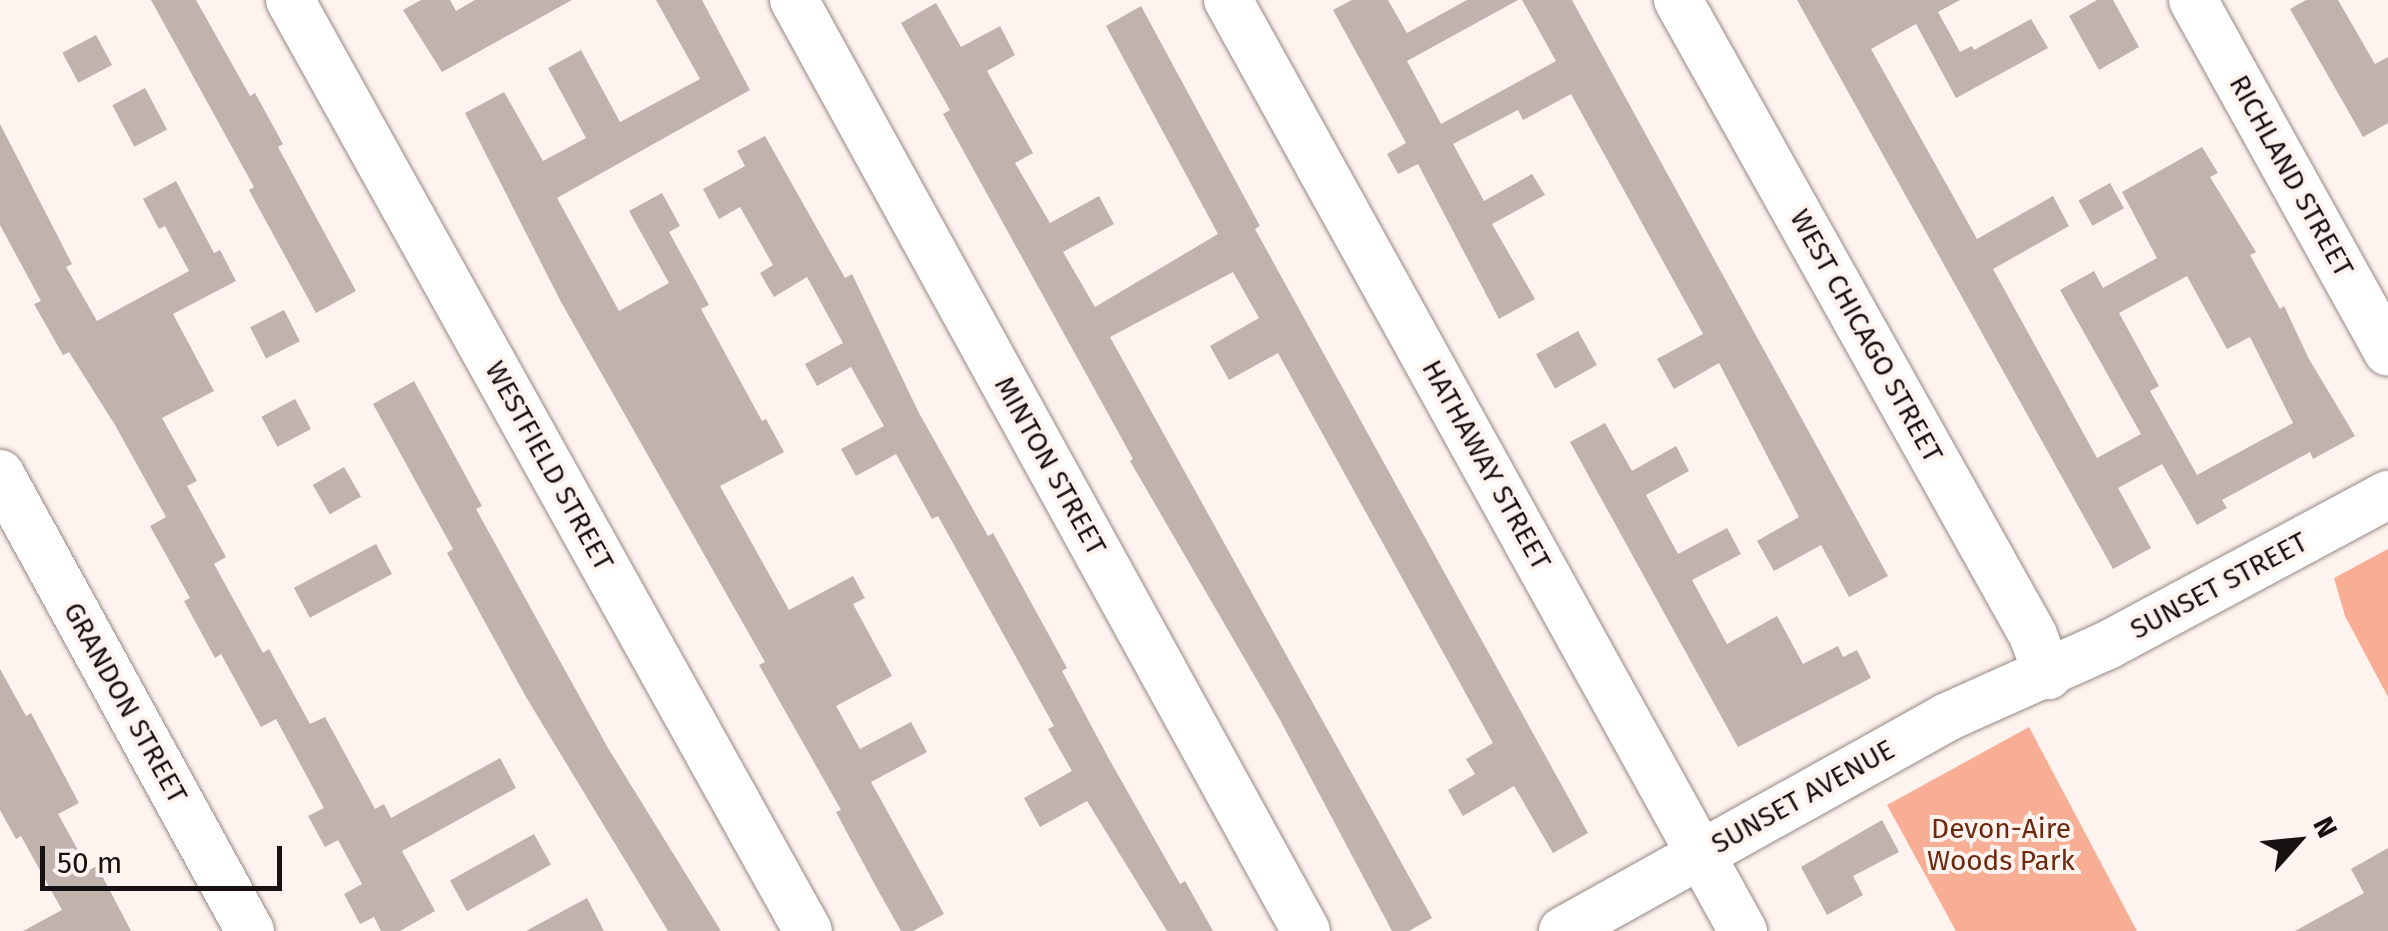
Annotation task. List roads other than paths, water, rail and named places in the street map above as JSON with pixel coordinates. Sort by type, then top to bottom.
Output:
[{"type":"street","name":"WESTFIELD STREET","points":[[290,0],[808,931]]},
{"type":"street","name":"MINTON STREET","points":[[794,0],[1306,931]]},
{"type":"street","name":"HATHAWAY STREET","points":[[1228,0],[1743,931]]},
{"type":"street","name":"WEST CHICAGO STREET","points":[[1678,0],[2033,635],[2048,675]]},
{"type":"street","name":"RICHLAND STREET","points":[[2193,0],[2388,352]]},
{"type":"street","name":"GRANDON STREET","points":[[0,474],[250,931]]},
{"type":"street","name":"SUNSET STREET","points":[[2048,675],[2388,495]]},
{"type":"street","name":"SUNSET AVENUE","points":[[1563,931],[1947,717],[2048,675]]},
{"type":"park label","name":"Devon-Aire Woods Park","points":[[2001,845]]}]
